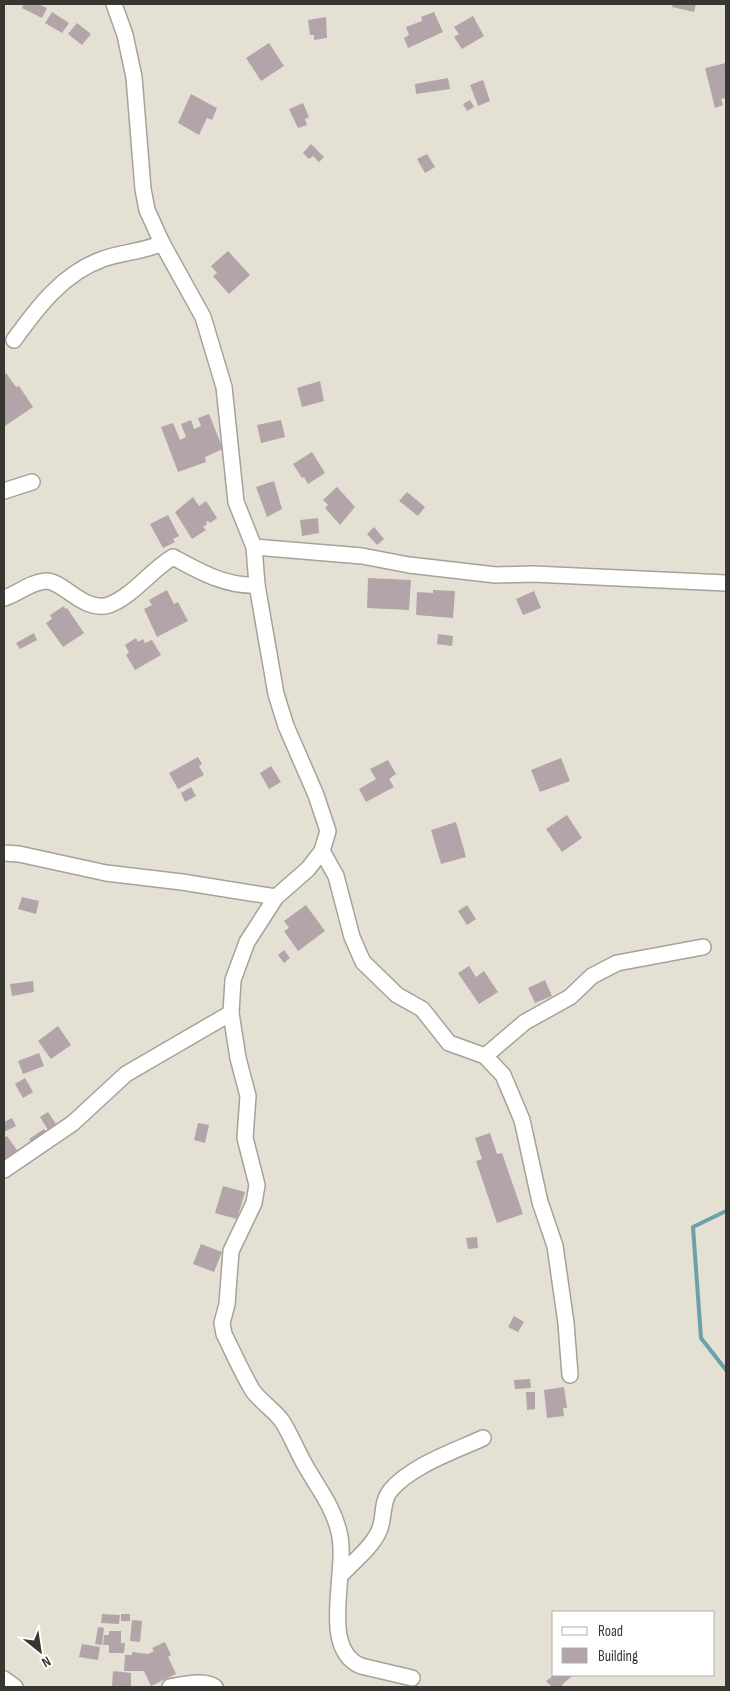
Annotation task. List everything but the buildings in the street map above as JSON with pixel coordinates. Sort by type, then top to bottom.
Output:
[{"type":"street","points":[[114,4],[134,77],[142,189],[147,210],[162,243],[203,317],[224,387],[236,502],[254,547],[257,585],[276,694],[286,726],[316,795],[328,832],[322,851],[308,869],[276,897],[247,942],[233,980],[231,1013],[238,1058],[248,1096],[245,1138],[257,1185],[254,1203],[231,1251],[227,1304],[222,1323],[224,1334],[254,1392],[282,1421],[331,1507],[342,1545],[342,1574],[337,1634],[344,1652],[353,1662],[361,1666],[412,1678]]},
{"type":"street","points":[[14,340],[41,302],[74,273],[102,259],[154,247],[162,243]]},
{"type":"street","points":[[4,491],[32,482]]},
{"type":"street","points":[[254,547],[362,556],[409,566],[496,575],[533,574],[726,583]]},
{"type":"street","points":[[4,598],[33,583],[48,581],[88,604],[108,605],[128,594],[157,567],[173,557],[210,577],[244,586],[257,585]]},
{"type":"street","points":[[322,851],[336,876],[352,937],[363,962],[397,995],[422,1009],[449,1043],[485,1056],[503,1075],[522,1120],[540,1202],[555,1246],[566,1323],[570,1375]]},
{"type":"street","points":[[4,853],[19,854],[106,873],[182,882],[276,897]]},
{"type":"street","points":[[485,1056],[525,1022],[570,997],[592,976],[617,963],[703,946]]},
{"type":"street","points":[[4,1170],[73,1123],[126,1074],[231,1013]]},
{"type":"street","points":[[342,1574],[361,1555],[379,1531],[385,1503],[390,1492],[399,1482],[416,1470],[483,1438]]},
{"type":"street","points":[[4,1679],[15,1687]]},
{"type":"street","points":[[170,1687],[184,1684],[211,1684],[215,1687]]},
{"type":"waterway","points":[[726,1211],[693,1227],[701,1338],[726,1370]]}]
